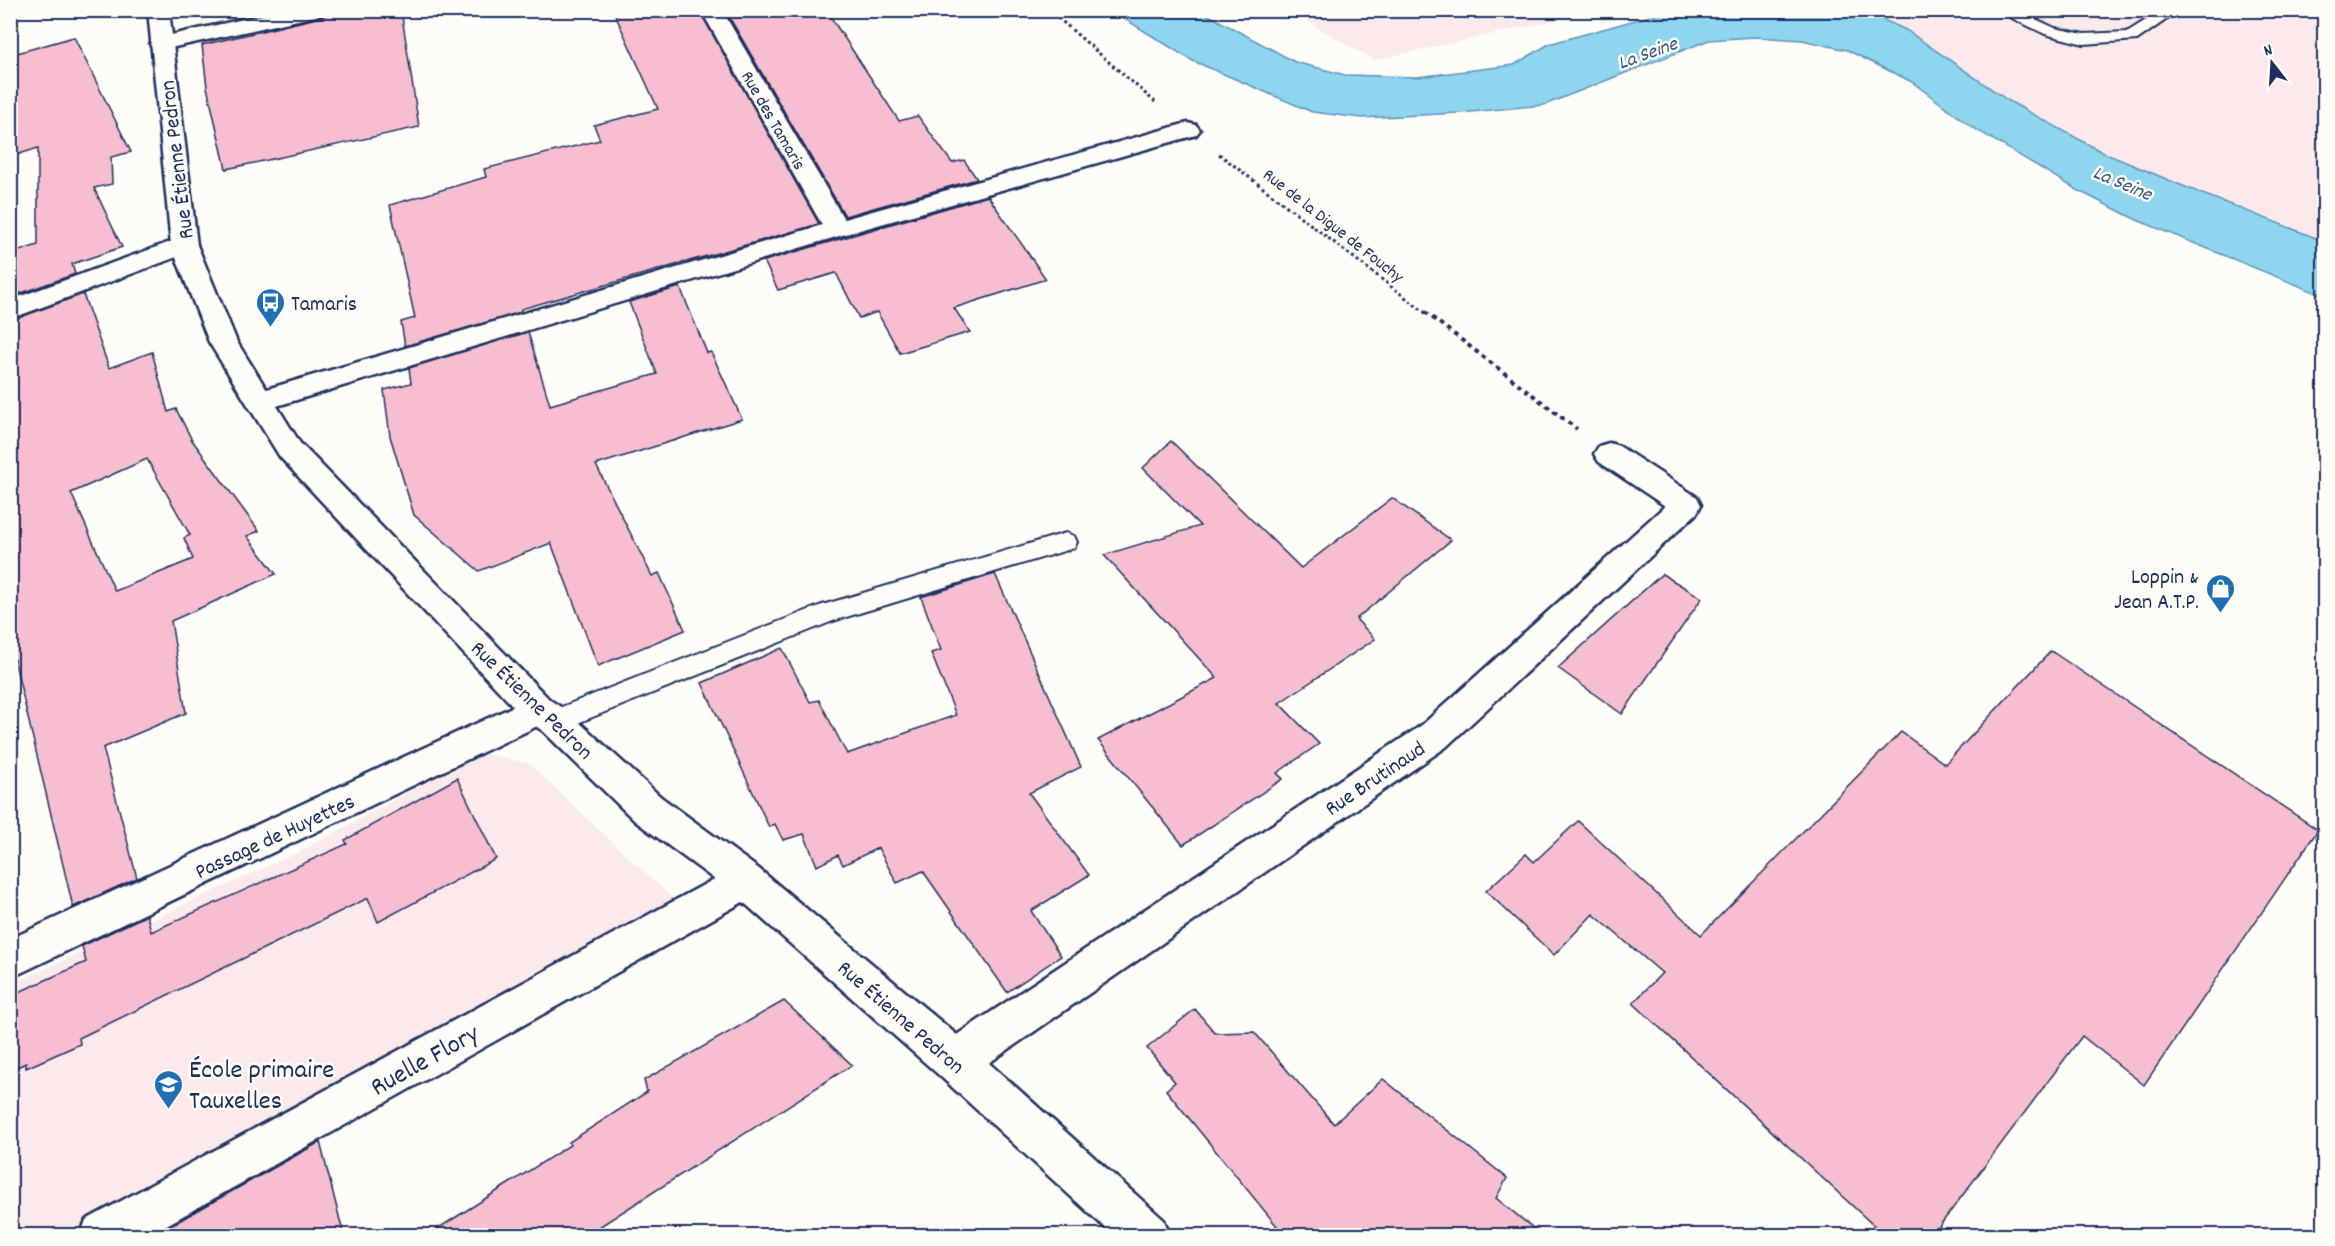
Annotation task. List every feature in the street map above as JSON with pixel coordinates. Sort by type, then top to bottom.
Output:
[{"type":"street","name":"Rue Étienne Pedron","points":[[158,10],[184,245],[223,342],[290,450],[546,715],[648,809],[746,881],[955,1061],[1145,1235]]},
{"type":"street","points":[[161,44],[316,10]]},
{"type":"street","name":"Rue des Tamaris","points":[[711,10],[837,229]]},
{"type":"street","points":[[260,401],[837,229],[1188,130]]},
{"type":"street","points":[[10,310],[184,245]]},
{"type":"street","name":"Rue Brutinaud","points":[[955,1061],[1434,736],[1686,505],[1609,454]]},
{"type":"street","name":"Passage de Huyettes","points":[[10,959],[546,715]]},
{"type":"street","name":"Ruelle Flory","points":[[102,1236],[746,881]]},
{"type":"lane","points":[[2002,10],[2050,31],[2084,39],[2130,36],[2173,10]]},
{"type":"lane","points":[[546,715],[827,613],[1066,542]]},
{"type":"path","name":"Rue de la Digue de Fouchy","points":[[1048,10],[1188,130],[1609,454]]},
{"type":"shaded area","points":[[1290,11],[1599,11],[1374,60]]},
{"type":"shaded area","points":[[1863,11],[2324,11],[2324,241],[2104,153],[2009,101],[1906,30]]},
{"type":"shaded area","name":"École primaire Tauxelles","points":[[480,753],[528,763],[688,913],[94,1235],[11,1235],[10,985],[299,852]]},
{"type":"water","name":"La Seine","points":[[1112,11],[1201,11],[1295,62],[1345,75],[1417,77],[1514,65],[1549,44],[1668,11],[1863,11],[1906,30],[2009,101],[2104,153],[2324,241],[2324,296],[2137,220],[2079,191],[1972,127],[1912,82],[1847,50],[1802,40],[1754,37],[1709,40],[1544,105],[1460,113],[1362,118],[1312,112],[1191,60]]},
{"type":"building","points":[[328,10],[401,10],[419,127],[226,169],[207,87],[202,45],[317,18],[324,16]]},
{"type":"building","points":[[613,10],[699,10],[819,224],[521,309],[521,312],[405,346],[401,322],[415,318],[390,205],[486,177],[484,169],[600,140],[594,125],[658,109]]},
{"type":"building","points":[[725,10],[826,10],[899,121],[918,116],[952,163],[964,160],[977,179],[845,216]]},
{"type":"building","points":[[74,37],[131,152],[111,157],[112,184],[94,188],[122,247],[72,264],[75,274],[10,297],[10,254],[38,245],[38,148],[10,157],[10,55]]},
{"type":"building","points":[[988,196],[1046,279],[954,308],[970,332],[900,353],[877,312],[859,318],[836,273],[778,290],[764,261]]},
{"type":"building","points":[[680,287],[707,353],[711,352],[742,419],[596,465],[652,576],[659,573],[685,630],[598,666],[551,543],[479,571],[414,515],[390,436],[384,390],[411,383],[409,368],[528,332],[550,405],[657,374],[629,302]]},
{"type":"building","points":[[83,294],[109,368],[152,352],[168,412],[176,409],[192,440],[259,531],[247,536],[276,574],[171,621],[186,713],[103,748],[137,878],[73,907],[10,642],[10,321]],"holes":[[[147,459],[190,535],[184,538],[193,559],[115,591],[71,493]]]},
{"type":"building","points":[[1171,441],[1301,568],[1392,498],[1451,540],[1356,619],[1375,639],[1279,703],[1319,744],[1277,773],[1283,779],[1183,845],[1098,740],[1217,678],[1104,555],[1200,526],[1143,468]]},
{"type":"building","points":[[995,574],[1081,767],[1029,793],[1089,875],[1031,911],[1061,956],[1007,992],[923,871],[897,883],[878,848],[843,865],[838,855],[817,866],[804,834],[783,840],[775,824],[769,827],[702,683],[782,648],[810,702],[819,700],[847,754],[956,715],[931,653],[941,650],[921,597]]},
{"type":"building","points":[[1662,574],[1702,598],[1622,714],[1558,668]]},
{"type":"building","points":[[2051,651],[2318,830],[2144,1085],[2082,1036],[1932,1236],[1885,1236],[1633,1003],[1662,973],[1593,914],[1554,955],[1486,891],[1526,854],[1534,862],[1578,821],[1701,935],[1901,732],[1945,764]]},
{"type":"building","points":[[457,778],[496,859],[378,922],[368,898],[79,1038],[80,1044],[26,1068],[26,1063],[10,1070],[10,996],[86,962],[82,946],[147,915],[151,932],[347,844],[345,840]]},
{"type":"building","points":[[784,1001],[852,1065],[585,1236],[426,1236],[570,1145],[569,1142],[647,1092],[644,1080]]},
{"type":"building","points":[[1195,1009],[1215,1033],[1254,1032],[1334,1124],[1383,1079],[1507,1178],[1496,1198],[1543,1236],[1285,1236],[1166,1090],[1175,1082],[1147,1048]]},
{"type":"building","points":[[320,1142],[344,1236],[152,1236]]},
{"type":"place","name":"Tamaris","points":[[270,328]]},
{"type":"place","name":"Loppin & Jean A.T.P.","points":[[2220,614]]},
{"type":"place","name":"École primaire Tauxelles","points":[[168,1110]]}]
